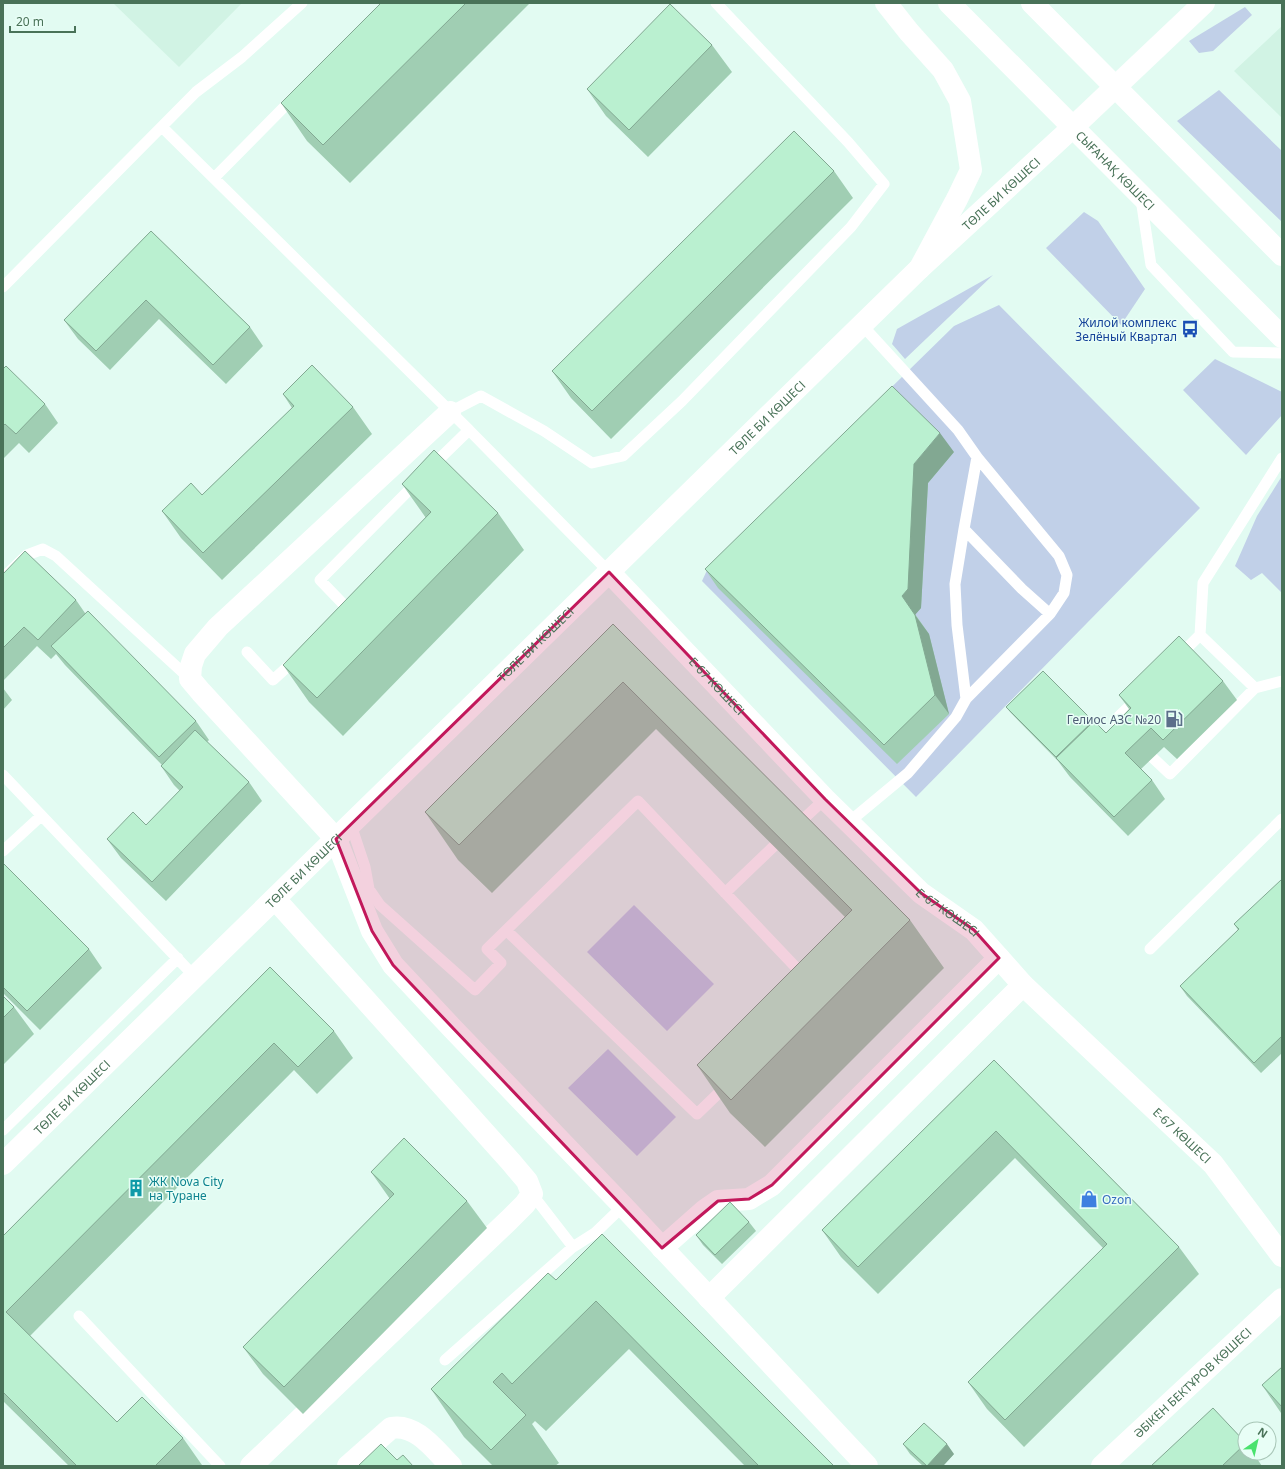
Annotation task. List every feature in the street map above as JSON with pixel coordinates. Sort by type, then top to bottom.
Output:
[{"type":"street","points":[[886,3],[909,32],[943,70],[960,101],[971,170],[958,199],[920,268]]},
{"type":"street","name":"СЫҒАНАҚ КӨШЕСІ","points":[[949,3],[1282,337]]},
{"type":"street","points":[[1032,3],[1282,255]]},
{"type":"street","points":[[1115,87],[1204,3]]},
{"type":"street","name":"ТӨЛЕ БИ КӨШЕСІ","points":[[3,1164],[920,268],[1115,87]]},
{"type":"street","points":[[450,412],[218,627],[195,654],[191,666],[190,679],[201,692],[343,832],[372,931],[394,965],[867,1466]]},
{"type":"street","name":"Е-67 КӨШЕСІ","points":[[609,572],[825,799],[921,893],[974,930],[1023,985],[1213,1164],[1282,1256]]},
{"type":"street","points":[[251,1466],[509,1220],[525,1204],[532,1194],[527,1181],[511,1162],[275,899]]},
{"type":"street","points":[[662,1248],[705,1210],[718,1201],[749,1199],[772,1185],[999,958]]},
{"type":"street","points":[[709,1298],[1023,985]]},
{"type":"street","name":"ӘБІКЕН БЕКТҰРОВ КӨШЕСІ","points":[[1102,1466],[1282,1299]]},
{"type":"street","points":[[348,1466],[391,1428],[398,1426],[407,1428],[425,1439],[451,1466]]},
{"type":"lane","points":[[3,287],[196,92],[242,58],[302,3]]},
{"type":"lane","points":[[450,412],[481,396],[544,431],[592,463],[623,456],[682,401],[851,227],[884,184],[848,142],[716,3]]},
{"type":"lane","points":[[214,178],[303,88]]},
{"type":"lane","points":[[162,127],[469,430],[609,572]]},
{"type":"lane","points":[[1140,196],[1151,265],[1233,352],[1282,353]]},
{"type":"lane","points":[[849,822],[908,773],[956,717],[966,699],[1050,614],[1064,593],[1067,575],[1059,556],[978,457],[958,430],[862,325]]},
{"type":"lane","points":[[336,619],[347,608],[320,580],[469,430]]},
{"type":"lane","points":[[966,699],[957,625],[956,584],[964,530],[978,457]]},
{"type":"lane","points":[[1168,667],[1200,635],[1203,583],[1282,458]]},
{"type":"lane","points":[[964,530],[1022,589],[1050,614]]},
{"type":"lane","points":[[3,578],[27,555],[43,549],[56,556],[190,679]]},
{"type":"lane","points":[[1200,635],[1256,688]]},
{"type":"lane","points":[[247,652],[274,680],[302,653]]},
{"type":"lane","points":[[1152,758],[1170,774],[1256,688],[1282,681]]},
{"type":"lane","points":[[1133,738],[1115,720],[1147,688]]},
{"type":"lane","points":[[3,774],[41,816],[195,977]]},
{"type":"lane","points":[[799,824],[825,799]]},
{"type":"lane","points":[[343,832],[365,867],[369,889],[380,905],[475,990],[501,963],[487,950],[638,801],[811,984]]},
{"type":"lane","points":[[3,851],[41,816]]},
{"type":"lane","points":[[1150,949],[1282,818]]},
{"type":"lane","points":[[725,893],[774,846]]},
{"type":"lane","points":[[506,931],[696,1114],[736,1076]]},
{"type":"lane","points":[[3,1130],[178,958]]},
{"type":"lane","points":[[532,1194],[573,1247]]},
{"type":"lane","points":[[445,1360],[573,1247],[595,1233],[623,1206]]},
{"type":"lane","points":[[79,1316],[220,1466]]},
{"type":"highlighted area","points":[[609,572],[825,799],[921,893],[974,930],[999,958],[772,1185],[749,1199],[718,1201],[662,1248],[393,965],[372,931],[336,839]]},
{"type":"shaded area","points":[[113,3],[242,3],[179,67]]},
{"type":"shaded area","points":[[1245,7],[1252,15],[1213,51],[1199,53],[1189,41]]},
{"type":"shaded area","points":[[1282,26],[1282,118],[1234,71]]},
{"type":"shaded area","points":[[1219,90],[1282,151],[1282,222],[1177,121]]},
{"type":"shaded area","points":[[1084,212],[1098,221],[1145,289],[1121,325],[1046,248]]},
{"type":"shaded area","points":[[993,275],[905,359],[892,344],[897,329]]},
{"type":"shaded area","points":[[999,305],[1200,508],[916,797],[702,581],[709,566],[954,326]]},
{"type":"shaded area","points":[[1215,359],[1282,392],[1282,415],[1246,455],[1183,390]]},
{"type":"shaded area","points":[[1282,476],[1282,593],[1262,573],[1251,580],[1235,566],[1257,516]]},
{"type":"shaded area","points":[[634,905],[714,984],[667,1031],[587,952]]},
{"type":"shaded area","points":[[608,1049],[676,1117],[637,1156],[568,1088]]},
{"type":"building","points":[[381,3],[466,3],[323,145],[281,103]]},
{"type":"building","points":[[670,4],[712,45],[629,130],[587,89]]},
{"type":"building","points":[[794,131],[834,171],[592,411],[552,371]]},
{"type":"building","points":[[151,231],[250,327],[213,365],[146,300],[96,351],[64,320]]},
{"type":"building","points":[[312,365],[353,407],[203,553],[162,511],[191,483],[202,495],[294,406],[283,394]]},
{"type":"building","points":[[6,366],[45,404],[16,434],[5,424],[3,426],[3,369]]},
{"type":"building","points":[[892,386],[940,433],[914,464],[908,589],[902,596],[915,615],[935,695],[884,745],[705,569]]},
{"type":"building","points":[[434,450],[498,513],[317,698],[283,665],[431,512],[402,484]]},
{"type":"building","points":[[25,551],[76,600],[38,640],[24,627],[3,648],[3,574]]},
{"type":"building","points":[[88,611],[196,721],[159,757],[51,646]]},
{"type":"building","points":[[613,624],[910,920],[731,1100],[697,1065],[852,910],[623,682],[459,845],[425,812]]},
{"type":"building","points":[[1179,636],[1223,681],[1163,740],[1151,728],[1125,753],[1152,780],[1114,817],[1056,758],[1094,721],[1106,733],[1131,708],[1119,695]]},
{"type":"building","points":[[1043,671],[1093,721],[1056,757],[1006,707]]},
{"type":"building","points":[[195,730],[249,782],[152,882],[107,839],[133,812],[146,825],[183,787],[161,766]]},
{"type":"building","points":[[3,863],[89,949],[27,1011],[3,987]]},
{"type":"building","points":[[1281,880],[1282,1036],[1254,1063],[1180,986],[1239,929],[1234,924]]},
{"type":"building","points":[[270,967],[334,1031],[298,1067],[274,1043],[6,1312],[117,1422],[142,1397],[183,1438],[155,1466],[77,1466],[3,1392],[3,1236]]},
{"type":"building","points":[[3,996],[14,1007],[3,1018]]},
{"type":"building","points":[[994,1060],[1179,1247],[1005,1420],[968,1382],[1107,1244],[996,1131],[858,1267],[822,1230]]},
{"type":"building","points":[[404,1138],[467,1201],[284,1387],[243,1347],[394,1194],[371,1172]]},
{"type":"building","points":[[730,1202],[749,1222],[715,1255],[696,1235]]},
{"type":"building","points":[[602,1234],[834,1466],[759,1466],[596,1301],[512,1384],[502,1373],[493,1382],[526,1415],[491,1450],[431,1389],[548,1273],[556,1280]]},
{"type":"building","points":[[1282,1367],[1282,1407],[1262,1385]]},
{"type":"building","points":[[1213,1408],[1237,1434],[1237,1452],[1222,1466],[1151,1466]]},
{"type":"building","points":[[924,1423],[947,1444],[927,1466],[903,1444]]},
{"type":"building","points":[[381,1444],[397,1460],[403,1455],[413,1466],[358,1466]]},
{"type":"place","name":"Жилой комплекс Зелёный Квартал","points":[[1190,329]]},
{"type":"place","name":"Гелиос АЗС №20","points":[[1174,719]]},
{"type":"place","name":"ЖК Nova City на Туране","points":[[136,1188]]},
{"type":"place","name":"Ozon","points":[[1089,1199]]}]
